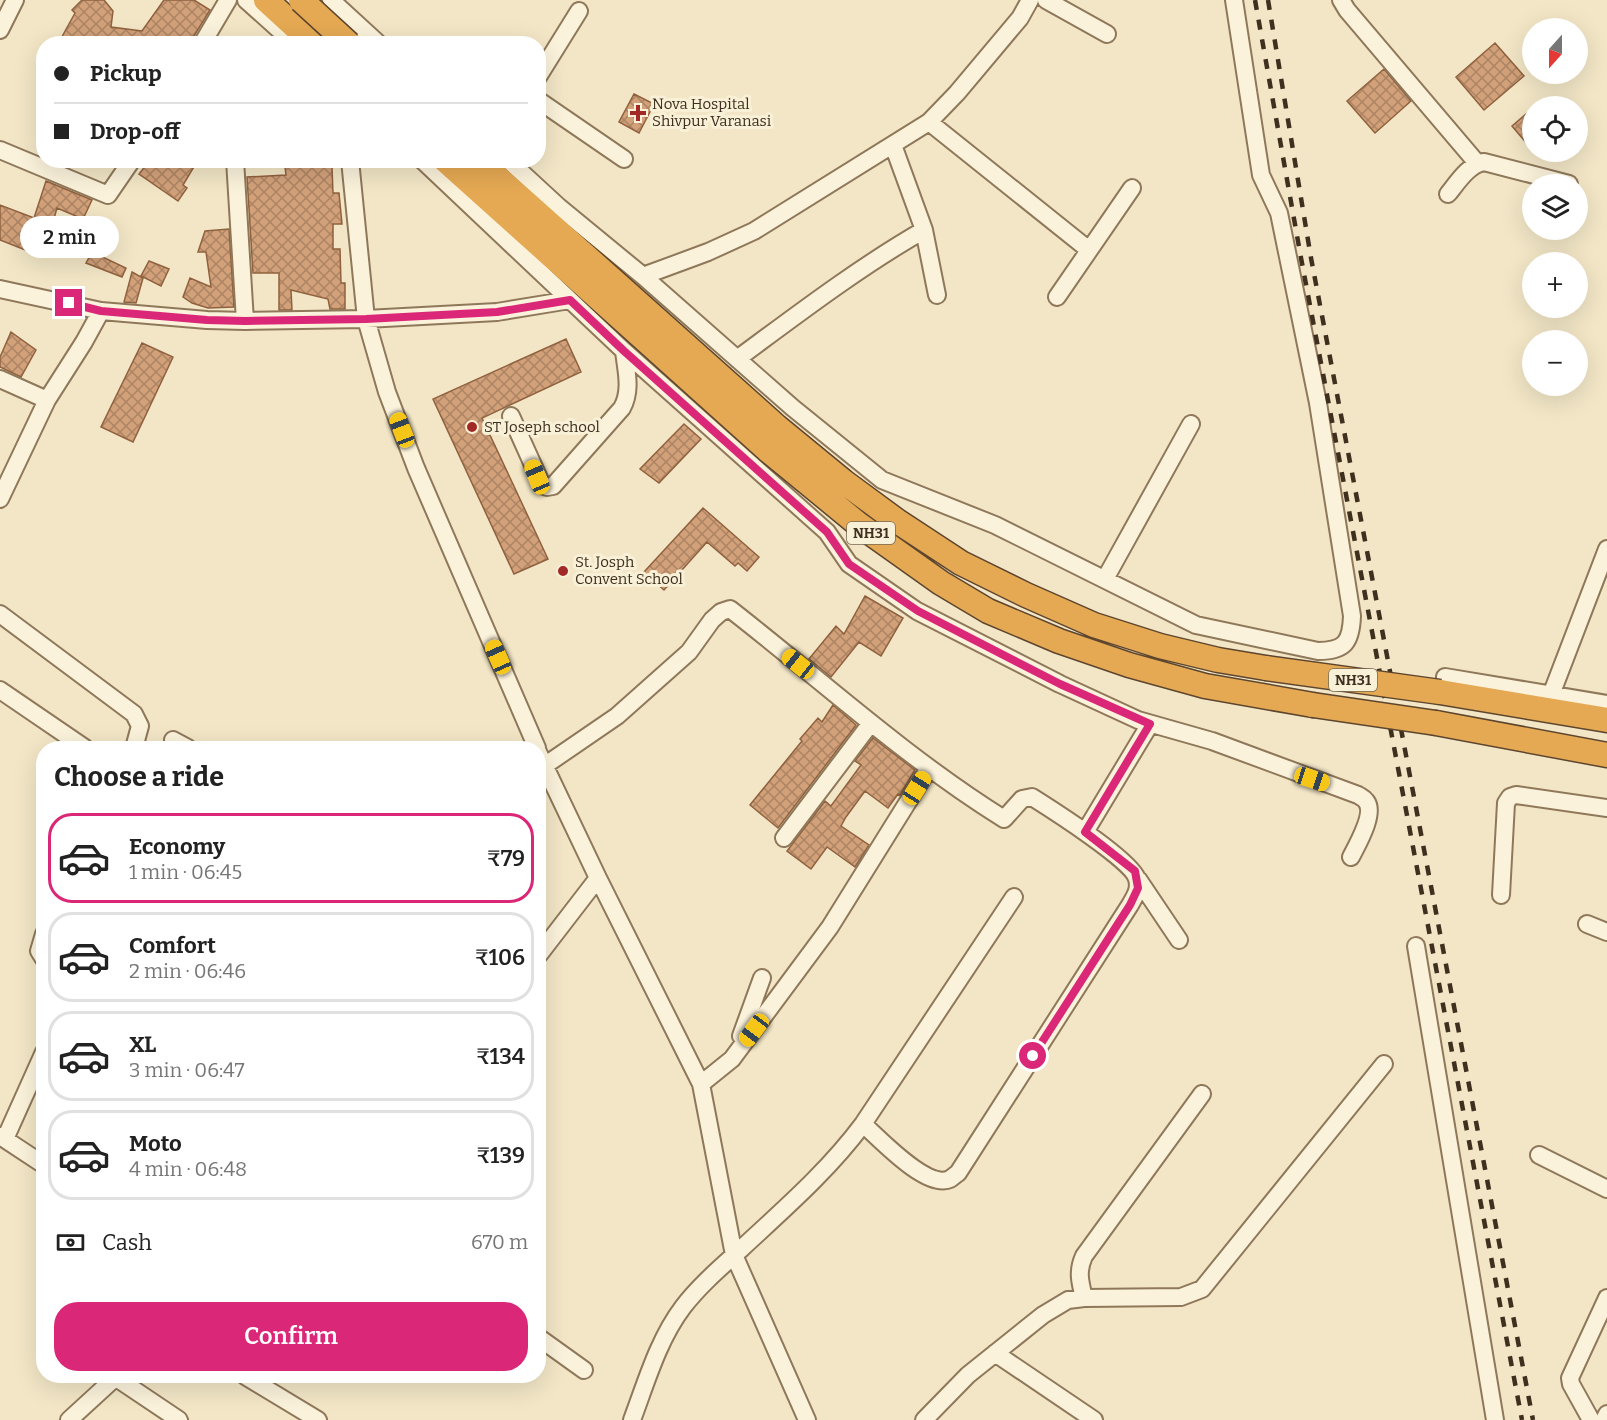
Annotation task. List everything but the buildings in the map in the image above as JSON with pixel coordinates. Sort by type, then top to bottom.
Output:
[{"type":"highway","points":[[266,0],[305,36]]},
{"type":"highway","points":[[301,0],[340,36]]},
{"type":"highway","name":"NH31","points":[[456,168],[515,209],[777,427],[888,515],[961,563],[1026,595],[1094,624],[1160,646],[1218,660],[1266,668],[1443,685],[1607,720]]},
{"type":"highway","name":"NH31","points":[[484,168],[515,209],[769,451],[858,524],[941,583],[987,611],[1059,641],[1129,665],[1205,686],[1436,723],[1511,739],[1607,755]]},
{"type":"street","points":[[0,30],[15,0]]},
{"type":"street","points":[[207,36],[228,0]]},
{"type":"street","points":[[246,0],[286,36]]},
{"type":"street","points":[[643,276],[708,252],[754,231],[929,122],[957,93],[1020,18],[1030,0]]},
{"type":"street","points":[[1046,0],[1107,34]]},
{"type":"street","points":[[517,168],[793,408],[882,480],[995,525],[1196,625],[1318,651],[1333,651],[1348,640],[1352,627],[1352,616],[1318,403],[1279,213],[1261,175],[1234,0]]},
{"type":"street","points":[[1341,0],[1477,163]]},
{"type":"street","points":[[335,2],[340,36]]},
{"type":"street","points":[[335,2],[371,36]]},
{"type":"street","points":[[546,63],[579,11]]},
{"type":"street","points":[[546,105],[624,159]]},
{"type":"street","points":[[929,122],[1089,250]]},
{"type":"street","points":[[892,145],[924,230],[937,295]]},
{"type":"street","points":[[0,150],[36,165]]},
{"type":"street","points":[[1448,194],[1477,163],[1484,162],[1530,174]]},
{"type":"street","points":[[43,168],[108,195],[127,168]]},
{"type":"street","points":[[235,168],[245,321]]},
{"type":"street","points":[[352,168],[366,319],[387,392],[416,468],[534,741]]},
{"type":"street","points":[[430,168],[624,351],[827,532],[849,564],[918,611],[1060,684],[1150,724],[1212,741],[1295,773],[1348,790],[1367,801],[1368,820],[1351,857]]},
{"type":"street","points":[[1057,297],[1132,188]]},
{"type":"street","points":[[737,359],[852,274],[924,230]]},
{"type":"street","points":[[0,289],[101,311],[245,321],[366,319],[497,312],[570,300]]},
{"type":"street","points":[[0,499],[47,400],[101,311]]},
{"type":"street","points":[[511,416],[542,485],[553,486],[622,408],[627,399],[629,391],[624,351]]},
{"type":"street","points":[[0,379],[47,400]]},
{"type":"street","points":[[1105,579],[1191,424]]},
{"type":"street","points":[[1551,695],[1605,557]]},
{"type":"street","points":[[546,753],[617,716],[689,652],[712,620],[721,612],[730,609],[929,768],[1004,819],[1022,799],[1032,797],[1085,832],[1135,871],[1179,940]]},
{"type":"street","points":[[0,614],[134,714],[140,726],[136,741]]},
{"type":"street","points":[[1443,685],[1551,695],[1607,704]]},
{"type":"street","points":[[0,690],[75,741]]},
{"type":"street","points":[[784,838],[871,723]]},
{"type":"street","points":[[1085,832],[1150,724]]},
{"type":"street","points":[[700,1084],[732,1059],[830,927],[929,768]]},
{"type":"street","points":[[546,769],[700,1084],[734,1255],[807,1420]]},
{"type":"street","points":[[1501,895],[1506,803],[1510,797],[1516,795],[1607,808]]},
{"type":"street","points":[[546,944],[598,878]]},
{"type":"street","points":[[863,1125],[919,1173],[938,1180],[949,1180],[958,1173],[1130,905],[1138,888],[1138,879]]},
{"type":"street","points":[[632,1420],[672,1322],[695,1293],[829,1167],[863,1125],[1014,897]]},
{"type":"street","points":[[1587,924],[1607,932]]},
{"type":"street","points":[[1416,946],[1494,1420]]},
{"type":"street","points":[[732,1059],[762,978]]},
{"type":"street","points":[[924,1420],[968,1375],[1055,1306],[1068,1300],[1084,1298],[1181,1298],[1202,1289],[1384,1064]]},
{"type":"street","points":[[36,1068],[2,1137],[36,1160]]},
{"type":"street","points":[[1084,1298],[1079,1276],[1084,1256],[1202,1094]]},
{"type":"street","points":[[1539,1155],[1607,1189]]},
{"type":"street","points":[[1591,1420],[1570,1378],[1607,1298]]},
{"type":"street","points":[[546,1343],[584,1370]]},
{"type":"street","points":[[995,1353],[1094,1420]]},
{"type":"street","points":[[69,1420],[109,1383]]},
{"type":"street","points":[[126,1383],[179,1420]]},
{"type":"street","points":[[257,1383],[318,1420]]},
{"type":"street","points":[[1604,1420],[1607,1414]]},
{"type":"railway","points":[[1255,0],[1301,258],[1522,1420]]},
{"type":"railway","points":[[1268,0],[1311,258],[1533,1420]]},
{"type":"place","name":"Nova Hospital Shivpur Varanasi","points":[[638,113]]},
{"type":"place","name":"ST Joseph school","points":[[472,427]]},
{"type":"place","name":"St. Josph Convent School","points":[[563,571]]},
{"type":"route","points":[[69,303],[101,311],[245,321],[366,319],[497,312],[570,300],[827,532],[849,564],[918,611],[1060,684],[1150,724],[1085,832],[1135,871],[1138,888],[1130,905],[1033,1056]]}]
